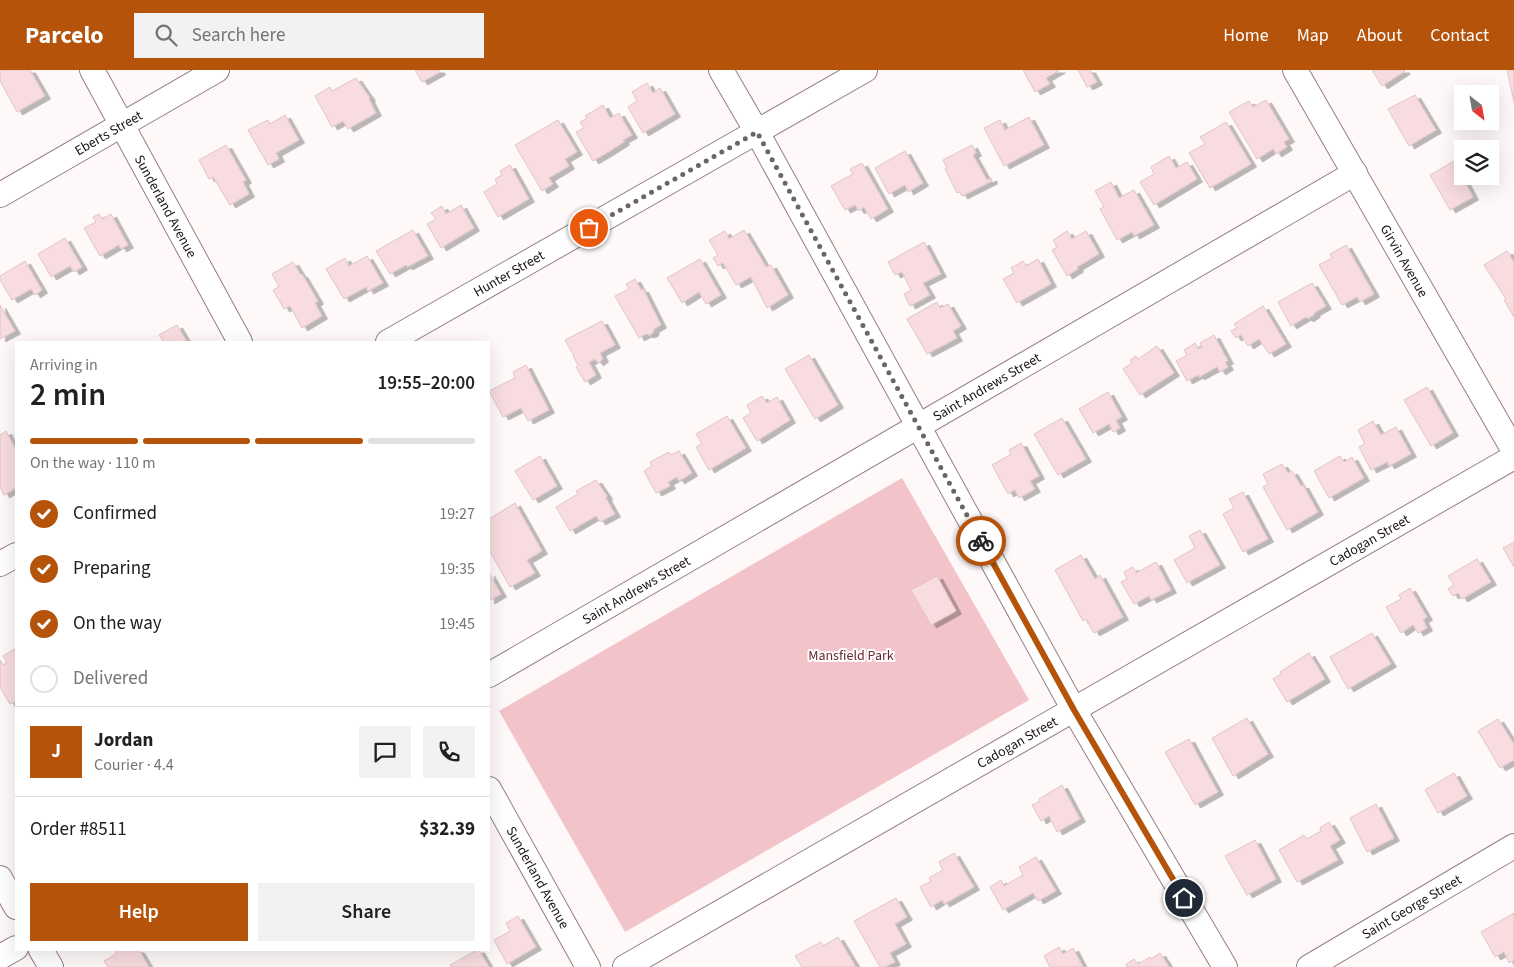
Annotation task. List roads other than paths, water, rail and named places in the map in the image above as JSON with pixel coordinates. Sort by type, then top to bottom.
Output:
[{"type":"street","name":"Sunderland Avenue","points":[[92,70],[239,341]]},
{"type":"street","name":"Eberts Street","points":[[0,195],[217,70]]},
{"type":"street","points":[[721,70],[757,132],[1074,710],[1225,967]]},
{"type":"street","name":"Hunter Street","points":[[390,341],[865,70]]},
{"type":"street","name":"Girvin Avenue","points":[[1295,70],[1514,451]]},
{"type":"street","name":"Saint Andrews Street","points":[[490,673],[1355,173]]},
{"type":"street","name":"Cadogan Street","points":[[625,967],[1514,457]]},
{"type":"street","points":[[0,564],[15,556]]},
{"type":"street","name":"Sunderland Avenue","points":[[490,791],[588,967]]},
{"type":"street","name":"Saint George Street","points":[[1309,967],[1514,846]]},
{"type":"street","points":[[0,878],[15,905]]},
{"type":"street","points":[[0,957],[15,949]]},
{"type":"street","points":[[42,951],[51,967]]},
{"type":"park label","name":"Mansfield Park","points":[[851,655]]}]
